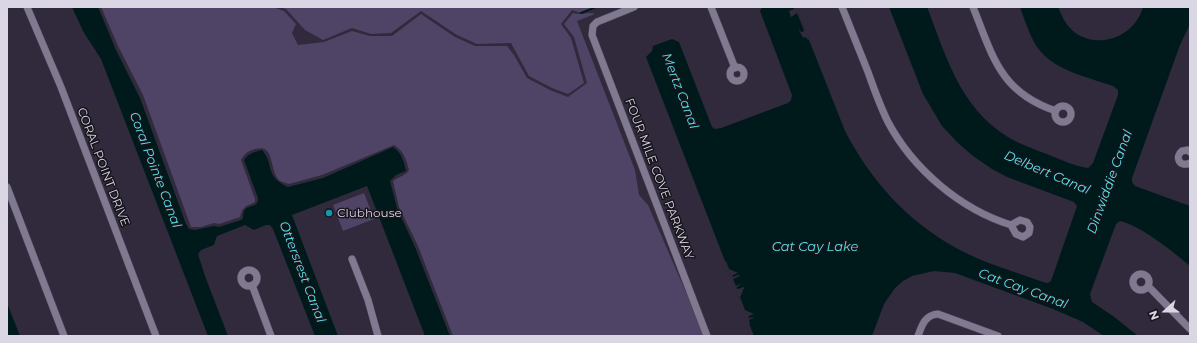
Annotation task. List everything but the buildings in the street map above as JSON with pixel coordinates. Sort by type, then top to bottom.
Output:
[{"type":"street","name":"CORAL POINT DRIVE","points":[[27,7],[61,87],[156,336]]},
{"type":"street","name":"FOUR MILE COVE PARKWAY","points":[[634,7],[600,20],[594,24],[592,29],[593,39],[707,336]]},
{"type":"street","points":[[711,7],[735,68]]},
{"type":"street","points":[[842,7],[884,114],[907,151],[931,177],[961,200],[986,214],[1011,225]]},
{"type":"street","points":[[974,7],[993,57],[1002,74],[1025,96],[1036,103],[1056,111]]},
{"type":"street","points":[[1189,149],[1180,152],[1178,157],[1182,164],[1187,165],[1190,163]]},
{"type":"street","points":[[7,187],[64,336]]},
{"type":"street","points":[[352,260],[368,300],[378,336]]},
{"type":"street","points":[[252,285],[271,336]]},
{"type":"street","points":[[1148,286],[1190,329]]},
{"type":"street","points":[[918,336],[924,322],[931,315],[942,315],[998,336]]},
{"type":"shaded area","points":[[101,7],[273,7],[284,11],[296,24],[292,33],[298,45],[324,42],[352,31],[370,36],[392,36],[421,14],[455,37],[475,46],[507,46],[527,78],[550,90],[568,97],[587,83],[574,37],[564,24],[573,13],[595,14],[577,21],[635,170],[639,195],[648,205],[705,336],[453,336],[418,246],[399,207],[393,181],[409,170],[406,159],[394,145],[322,175],[289,184],[280,181],[276,176],[271,159],[266,150],[262,148],[255,149],[245,154],[241,160],[255,202],[245,207],[240,217],[219,224],[214,223],[201,227],[191,227],[143,95],[118,46]]},
{"type":"shaded area","points":[[279,7],[596,7],[581,13],[572,10],[561,24],[571,38],[584,83],[568,94],[552,88],[529,76],[511,43],[477,44],[457,35],[421,11],[391,33],[371,34],[352,28],[323,40],[305,30],[286,9]]},
{"type":"shaded area","points":[[364,193],[374,219],[343,231],[333,205]]},
{"type":"water","points":[[72,7],[98,7],[116,50],[140,98],[189,229],[195,230],[214,226],[219,227],[241,220],[246,209],[257,203],[258,198],[244,160],[254,152],[262,150],[266,155],[276,179],[288,187],[323,178],[393,147],[396,149],[402,158],[406,171],[396,175],[390,181],[397,208],[415,247],[450,336],[425,336],[367,186],[292,215],[338,336],[315,336],[273,229],[270,225],[254,230],[245,225],[217,236],[214,245],[201,250],[198,254],[228,336],[208,336],[101,59],[83,31]]},
{"type":"water","points":[[762,7],[796,7],[845,131],[867,167],[892,199],[923,226],[958,249],[978,259],[1048,283],[1051,281],[1077,206],[1074,202],[1007,177],[973,156],[958,143],[942,126],[923,94],[889,7],[927,7],[948,62],[957,80],[966,96],[992,125],[1008,137],[1021,144],[1071,164],[1088,168],[1093,163],[1118,95],[1118,90],[1113,86],[1069,71],[1058,66],[1049,59],[1041,52],[1034,42],[1020,7],[1058,7],[1062,17],[1073,31],[1083,37],[1093,40],[1104,40],[1114,38],[1124,33],[1139,17],[1143,7],[1190,7],[1190,24],[1180,45],[1132,178],[1132,182],[1135,186],[1190,206],[1190,266],[1175,253],[1138,228],[1120,221],[1116,224],[1090,294],[1092,302],[1113,316],[1138,336],[1104,336],[1083,322],[1053,309],[955,273],[934,271],[912,276],[895,288],[884,304],[872,336],[754,336],[646,57],[652,51],[653,46],[672,39],[679,42],[712,127],[715,129],[788,103],[791,100],[792,95],[760,11]]},
{"type":"water","points":[[7,303],[20,336],[7,336]]},
{"type":"pier","points":[[794,7],[799,8],[801,13],[799,14],[806,31],[808,31],[810,36],[808,37],[808,40],[806,37],[804,38],[802,36],[798,28],[801,32],[803,32],[804,30],[797,13],[791,17],[789,11],[794,9]]},
{"type":"pier","points":[[726,261],[729,269],[738,273],[732,277],[740,276],[733,279],[736,286],[742,283],[736,288],[738,289],[744,287],[740,297],[745,310],[754,314],[748,318],[755,317],[749,320],[750,324],[747,325],[740,304],[741,303],[725,262]]},
{"type":"waterway","points":[[581,13],[596,7]]},
{"type":"place","name":"Clubhouse","points":[[329,213]]},
{"type":"water label","name":"Mertz Canal","points":[[680,91]]},
{"type":"water label","name":"Coral Pointe Canal","points":[[155,170]]},
{"type":"water label","name":"Delbert Canal","points":[[1047,173]]},
{"type":"water label","name":"Dinwiddie Canal","points":[[1110,182]]},
{"type":"water label","name":"Cat Cay Lake","points":[[815,247]]},
{"type":"water label","name":"Ottersrest Canal","points":[[302,272]]},
{"type":"water label","name":"Cat Cay Canal","points":[[1023,289]]}]
